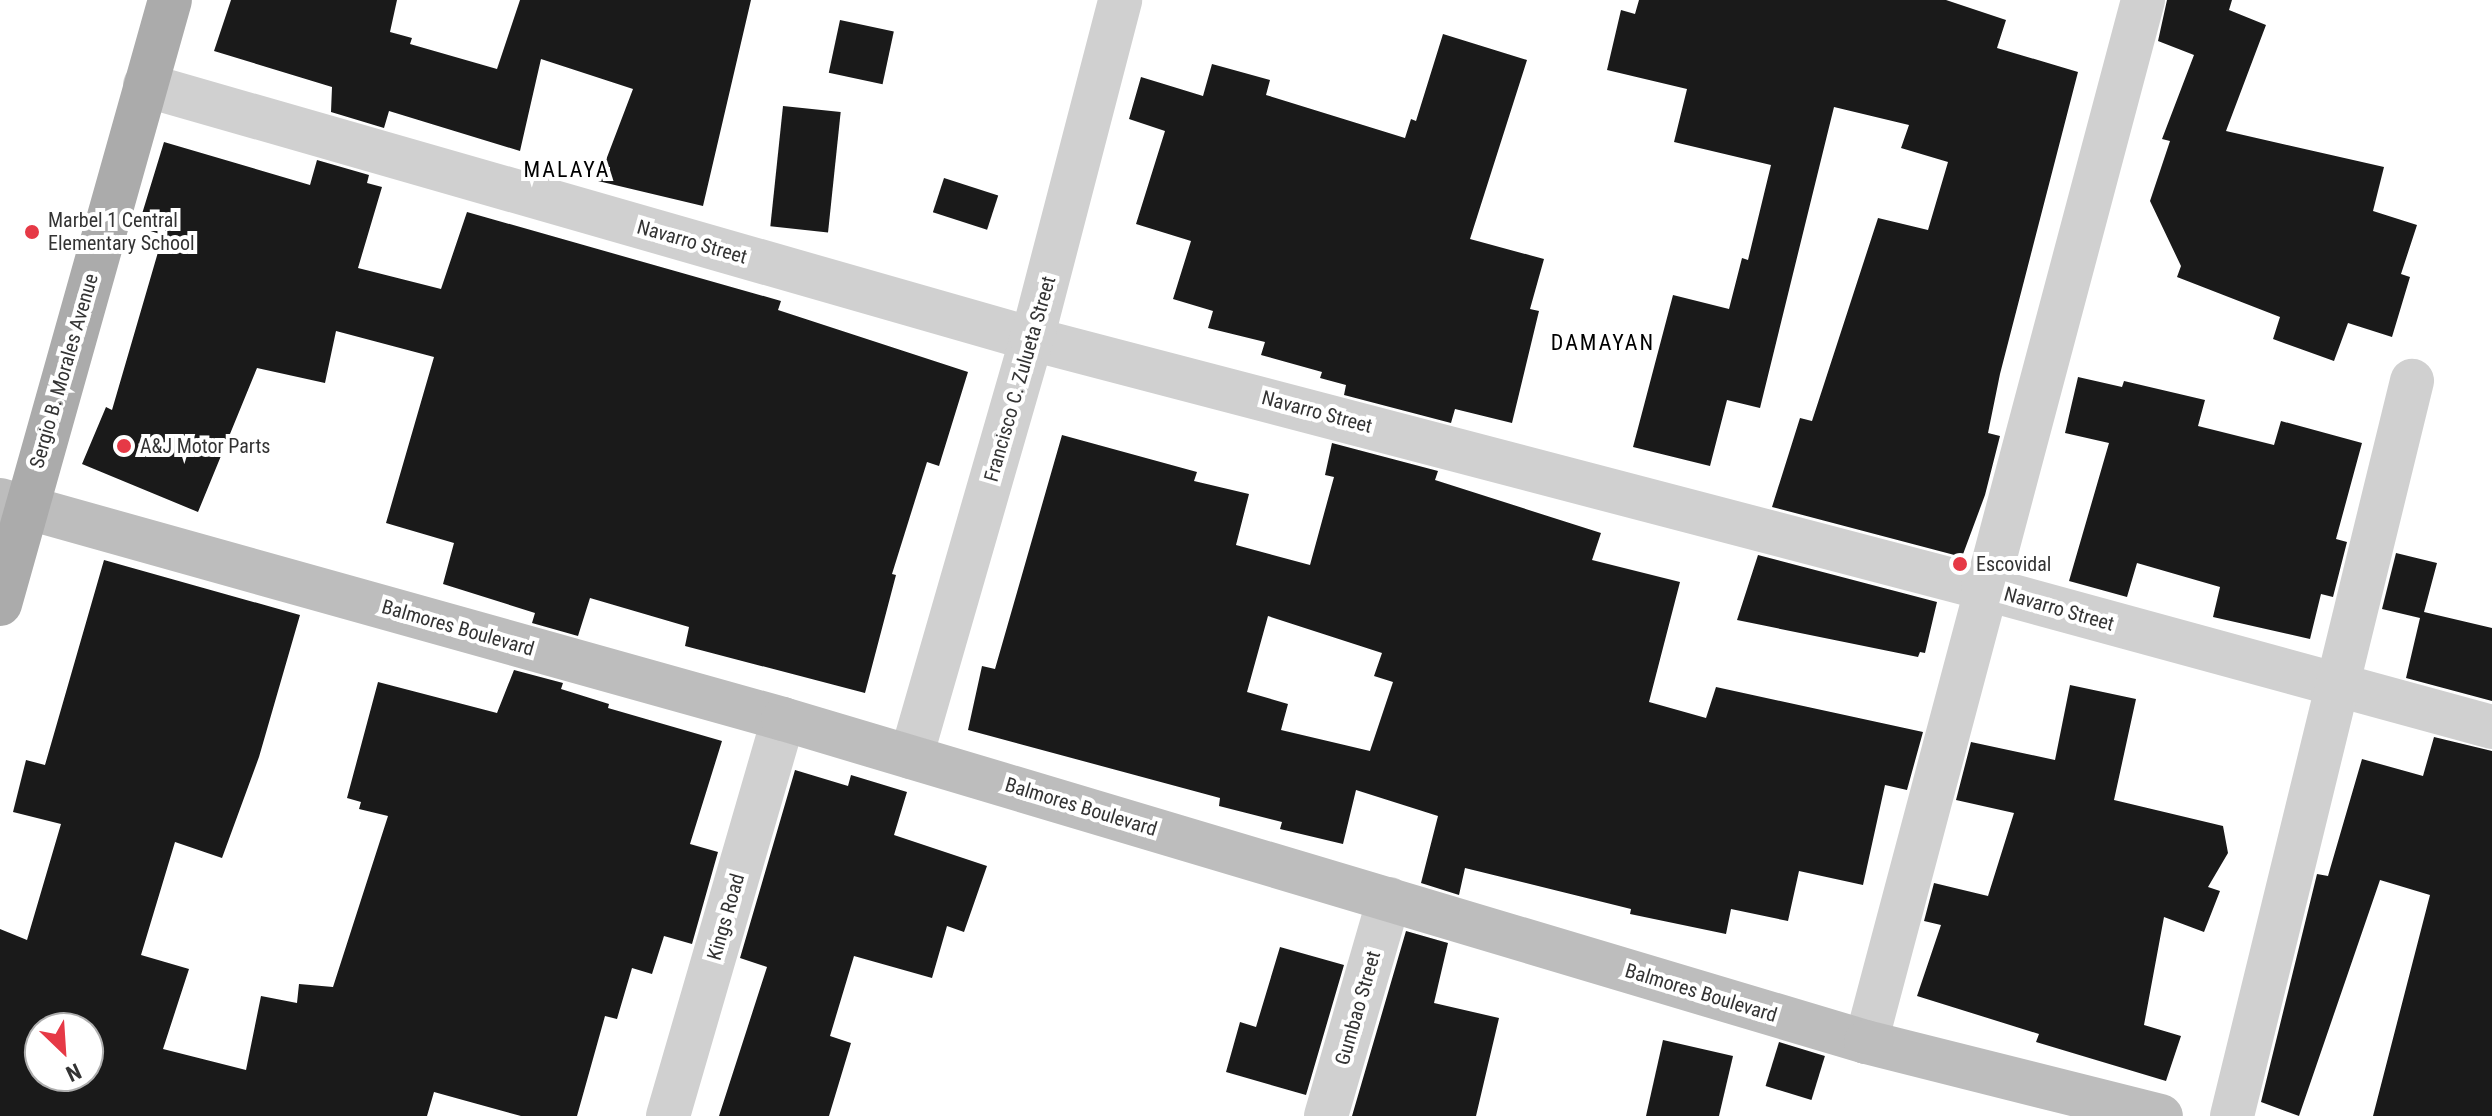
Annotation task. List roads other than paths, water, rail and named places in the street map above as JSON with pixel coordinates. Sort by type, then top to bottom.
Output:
[{"type":"main road","name":"Sergio B. Morales Avenue","points":[[0,604],[13,503],[170,0]]},
{"type":"main road","name":"Balmores Boulevard","points":[[13,503],[783,719],[1866,1042],[2161,1116]]},
{"type":"street","name":"Francisco C. Zulueta Street","points":[[911,757],[1032,339],[1120,0]]},
{"type":"street","points":[[1866,1042],[1983,588],[2143,0]]},
{"type":"street","name":"Navarro Street","points":[[145,85],[1032,339],[1983,588],[2492,727]]},
{"type":"street","points":[[2232,1116],[2341,687],[2412,381]]},
{"type":"street","name":"Kings Road","points":[[668,1116],[783,719]]},
{"type":"street","name":"Gumbao Street","points":[[1326,1116],[1389,899]]},
{"type":"place","name":"Marbel 1 Central Elementary School","points":[[32,232]]},
{"type":"place","name":"A&J Motor Parts","points":[[124,446]]},
{"type":"place","name":"Escovidal","points":[[1960,564]]},
{"type":"district","name":"MALAYA","points":[[567,170]]},
{"type":"district","name":"DAMAYAN","points":[[1603,343]]}]
